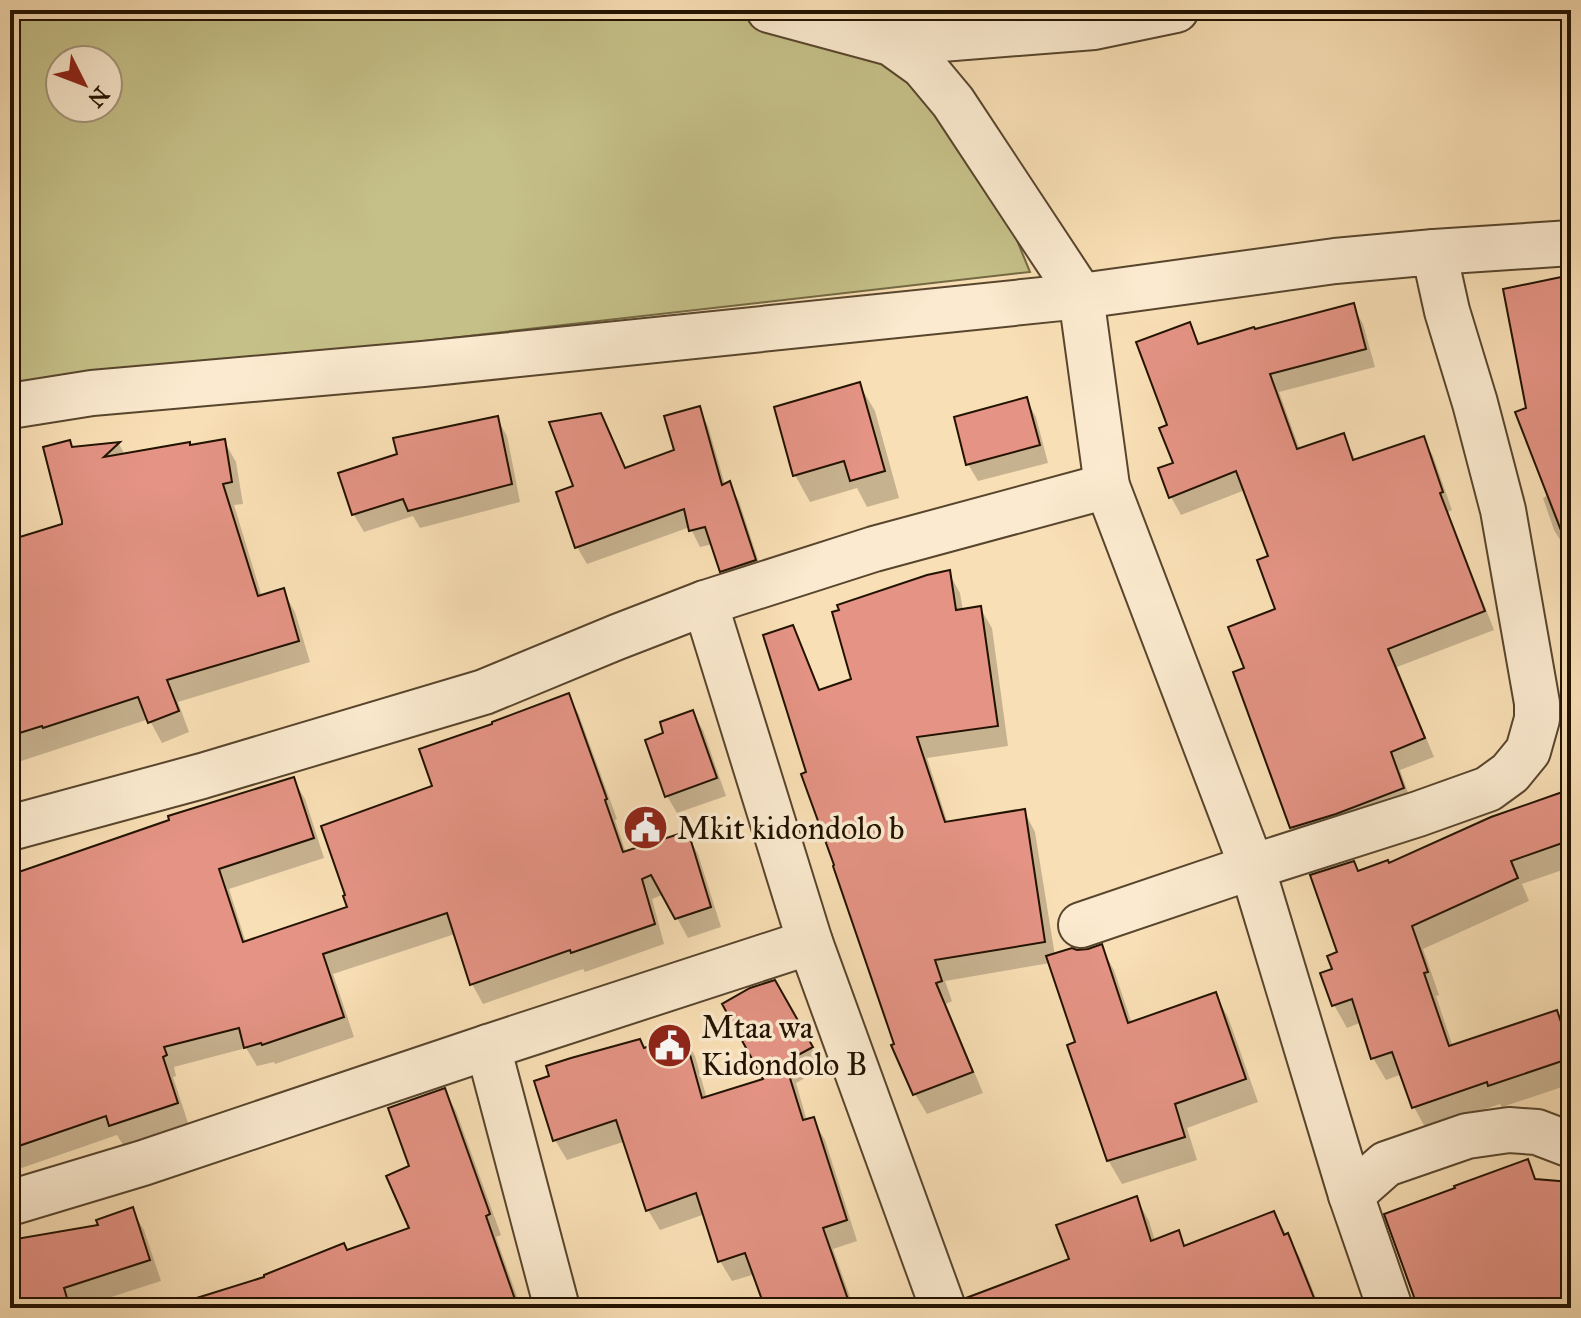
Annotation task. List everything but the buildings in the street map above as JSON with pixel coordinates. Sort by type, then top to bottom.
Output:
[{"type":"street","points":[[769,10],[891,43],[1094,27],[1176,10]]},
{"type":"street","points":[[891,43],[923,66],[953,102],[1081,296],[1107,486],[1252,867],[1351,1195],[1390,1308]]},
{"type":"street","points":[[10,406],[92,393],[423,364],[1081,296],[1335,261],[1571,243]]},
{"type":"street","points":[[1081,925],[1488,789],[1518,765],[1528,751],[1534,734],[1537,703],[1503,510],[1447,311],[1434,252]]},
{"type":"street","points":[[10,828],[263,759],[484,692],[705,603],[874,549],[1107,486]]},
{"type":"street","points":[[705,603],[810,942],[943,1308]]},
{"type":"street","points":[[10,1203],[143,1163],[810,942]]},
{"type":"street","points":[[488,1047],[557,1308]]},
{"type":"street","points":[[1351,1195],[1386,1164],[1467,1136],[1509,1130],[1537,1132],[1571,1145]]},
{"type":"shaded area","points":[[10,10],[712,10],[893,58],[998,194],[1030,272],[10,388]]},
{"type":"shaded area","points":[[860,10],[947,10],[895,19]]},
{"type":"place","name":"Mkit kidondolo b","points":[[646,828]]},
{"type":"place","name":"Mtaa wa Kidondolo B","points":[[670,1045]]}]
